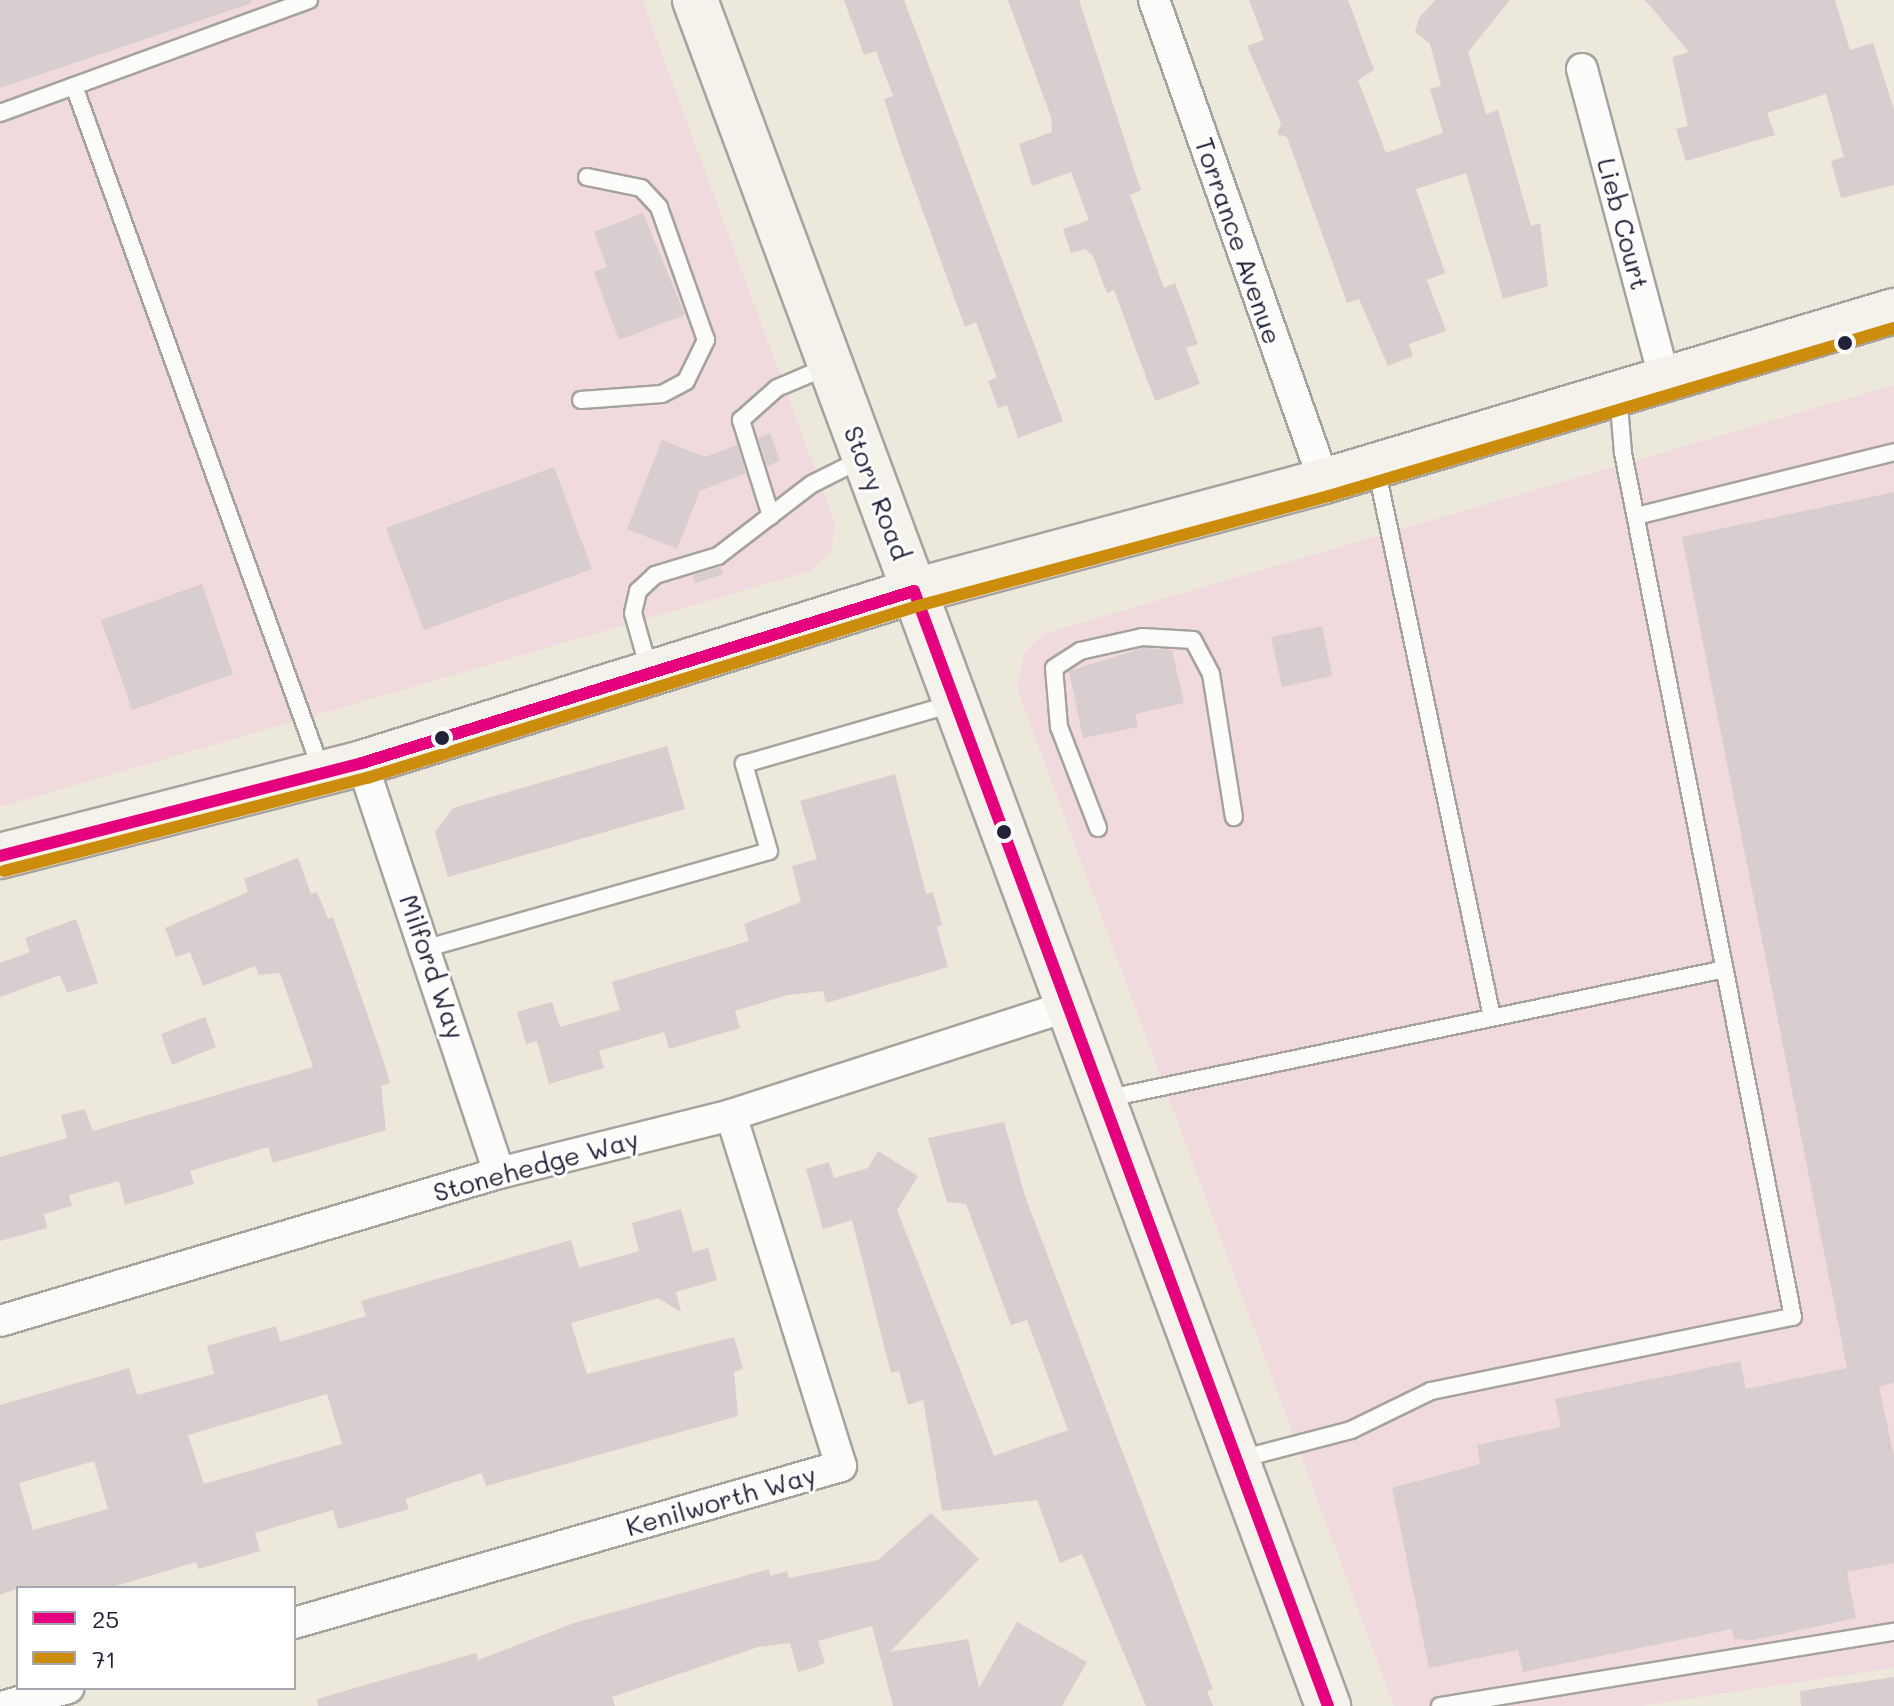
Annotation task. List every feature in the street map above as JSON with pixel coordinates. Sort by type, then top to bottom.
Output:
[{"type":"main road","name":"Story Road","points":[[695,0],[863,459],[1239,1459],[1328,1706]]},
{"type":"main road","points":[[0,856],[342,768],[914,591],[1324,481],[1664,378],[1893,317]]},
{"type":"street","name":"Torrance Avenue","points":[[1154,0],[1324,481]]},
{"type":"street","name":"Lieb Court","points":[[1582,69],[1664,378]]},
{"type":"street","name":"Milford Way","points":[[342,768],[427,948],[499,1173]]},
{"type":"street","name":"Stonehedge Way","points":[[0,1321],[499,1173],[731,1115],[1069,1006]]},
{"type":"street","name":"Kenilworth Way","points":[[296,1622],[841,1466],[731,1115]]},
{"type":"street","points":[[5,1706],[61,1690]]},
{"type":"lane","points":[[0,113],[309,0]]},
{"type":"lane","points":[[74,86],[342,768]]},
{"type":"lane","points":[[581,400],[662,394],[686,381],[706,340],[659,207],[641,188],[587,177]]},
{"type":"lane","points":[[771,516],[741,420],[777,388],[829,366]]},
{"type":"lane","points":[[1239,1459],[1351,1430],[1431,1391],[1793,1317],[1636,516],[1618,392]]},
{"type":"lane","points":[[1636,516],[1894,452]]},
{"type":"lane","points":[[650,674],[633,613],[638,591],[655,575],[718,556],[812,484],[863,459]]},
{"type":"lane","points":[[1376,464],[1492,1017]]},
{"type":"lane","points":[[1098,828],[1059,727],[1054,668],[1080,651],[1142,637],[1193,640],[1211,674],[1234,817]]},
{"type":"lane","points":[[427,948],[769,851],[744,764],[956,703]]},
{"type":"lane","points":[[1104,1099],[1725,969]]},
{"type":"lane","points":[[1440,1706],[1894,1632]]},
{"type":"shaded area","points":[[0,0],[642,0],[835,524],[831,552],[810,571],[0,807]]},
{"type":"shaded area","points":[[1894,385],[1894,1668],[1639,1706],[1394,1706],[1017,688],[1025,652],[1043,634]]},
{"type":"building","points":[[0,0],[251,0],[252,3],[0,88]]},
{"type":"building","points":[[844,0],[904,0],[1063,421],[1018,438],[1007,405],[998,408],[988,381],[997,378],[976,322],[965,327],[901,151],[884,99],[893,96],[876,51],[864,55]]},
{"type":"building","points":[[1008,0],[1079,0],[1141,190],[1130,195],[1164,288],[1175,283],[1198,344],[1186,348],[1200,384],[1155,401],[1114,290],[1107,293],[1093,256],[1085,249],[1071,253],[1063,229],[1089,220],[1071,172],[1032,186],[1019,144],[1052,132],[1051,117]]},
{"type":"building","points":[[1249,0],[1348,0],[1374,70],[1358,80],[1386,153],[1443,133],[1430,89],[1441,86],[1430,44],[1415,32],[1419,18],[1435,0],[1510,0],[1468,52],[1486,114],[1498,110],[1531,226],[1540,223],[1548,286],[1503,299],[1466,173],[1416,189],[1445,273],[1427,280],[1446,331],[1409,344],[1413,356],[1388,366],[1359,299],[1347,303],[1287,137],[1277,134],[1281,123],[1247,46],[1264,40]]},
{"type":"building","points":[[1645,0],[1835,0],[1850,50],[1873,43],[1894,110],[1894,185],[1841,198],[1831,161],[1844,157],[1826,94],[1767,113],[1775,135],[1686,161],[1676,129],[1688,126],[1672,57],[1689,52]]},
{"type":"building","points":[[643,213],[685,315],[619,340],[594,272],[607,267],[594,232]]},
{"type":"building","points":[[770,433],[780,461],[767,466],[758,438]]},
{"type":"building","points":[[662,440],[705,457],[737,445],[746,473],[700,491],[677,549],[627,529]]},
{"type":"building","points":[[554,467],[592,569],[424,630],[386,528]]},
{"type":"building","points":[[1894,492],[1894,1383],[1879,1386],[1894,1457],[1894,1563],[1847,1572],[1856,1618],[1753,1640],[1734,1639],[1732,1629],[1523,1672],[1518,1650],[1429,1668],[1392,1488],[1480,1464],[1477,1445],[1561,1427],[1555,1399],[1740,1361],[1746,1389],[1847,1368],[1682,537]]},
{"type":"building","points":[[721,567],[723,574],[695,583],[693,575]]},
{"type":"building","points":[[202,584],[233,674],[132,710],[101,620]]},
{"type":"building","points":[[1322,626],[1332,676],[1282,687],[1271,637]]},
{"type":"building","points":[[1143,648],[1172,650],[1184,703],[1135,714],[1138,727],[1083,738],[1069,671]]},
{"type":"building","points":[[667,746],[685,809],[448,877],[435,832],[453,808]]},
{"type":"building","points":[[895,774],[926,894],[933,892],[942,925],[937,927],[948,967],[826,1003],[823,991],[788,995],[735,1011],[740,1028],[669,1049],[664,1032],[599,1051],[604,1068],[549,1084],[537,1041],[526,1044],[517,1012],[552,1002],[560,1027],[620,1010],[612,982],[749,941],[744,924],[801,902],[792,866],[817,859],[800,801]]},
{"type":"building","points":[[298,858],[311,894],[317,892],[328,919],[333,917],[380,1050],[390,1083],[381,1086],[386,1130],[273,1163],[268,1147],[190,1171],[194,1184],[125,1205],[119,1181],[69,1195],[72,1206],[44,1214],[47,1228],[0,1241],[0,1157],[67,1138],[61,1115],[85,1109],[93,1131],[313,1067],[280,973],[259,975],[255,966],[203,986],[190,952],[176,957],[165,928],[248,892],[244,879]]},
{"type":"building","points":[[76,919],[98,983],[67,993],[60,975],[0,997],[0,963],[30,952],[25,938]]},
{"type":"building","points":[[205,1017],[216,1047],[172,1065],[161,1034]]},
{"type":"building","points":[[1004,1122],[1025,1196],[1213,1689],[1207,1691],[1213,1706],[1146,1706],[1082,1554],[1060,1563],[1037,1500],[942,1511],[923,1400],[908,1405],[899,1371],[891,1373],[852,1220],[823,1229],[806,1169],[829,1162],[834,1178],[868,1168],[878,1151],[918,1176],[897,1210],[994,1456],[1068,1430],[1027,1320],[1011,1325],[966,1204],[947,1202],[928,1138]]},
{"type":"building","points":[[681,1209],[693,1252],[708,1248],[717,1280],[676,1292],[681,1312],[658,1298],[571,1323],[587,1374],[734,1337],[743,1369],[734,1372],[738,1416],[486,1486],[482,1473],[405,1499],[409,1509],[338,1529],[333,1510],[255,1533],[260,1551],[198,1569],[196,1562],[116,1586],[16,1586],[16,1589],[0,1595],[0,1405],[129,1368],[137,1395],[214,1374],[207,1346],[276,1326],[280,1342],[366,1316],[361,1301],[571,1240],[579,1268],[639,1251],[632,1223]],"holes":[[[327,1394],[342,1444],[204,1484],[188,1435]],[[94,1461],[108,1509],[33,1530],[19,1483]]]},
{"type":"building","points":[[931,1513],[979,1559],[890,1652],[968,1639],[979,1688],[1017,1622],[1087,1662],[1062,1706],[893,1706],[872,1626],[818,1641],[825,1663],[812,1668],[798,1672],[790,1643],[758,1647],[612,1697],[615,1706],[318,1706],[317,1699],[476,1653],[478,1660],[574,1623],[769,1569],[770,1576],[787,1571],[789,1578],[878,1560]]},
{"type":"building","points":[[1894,1677],[1894,1706],[1801,1706],[1800,1691]]},
{"type":"transit line","name":"71","points":[[4,871],[367,778],[918,606],[1329,496],[1894,328]]},
{"type":"transit line","name":"25","points":[[914,591],[1328,1706]]},
{"type":"transit line","name":"25","points":[[0,856],[362,763],[914,591]]}]
